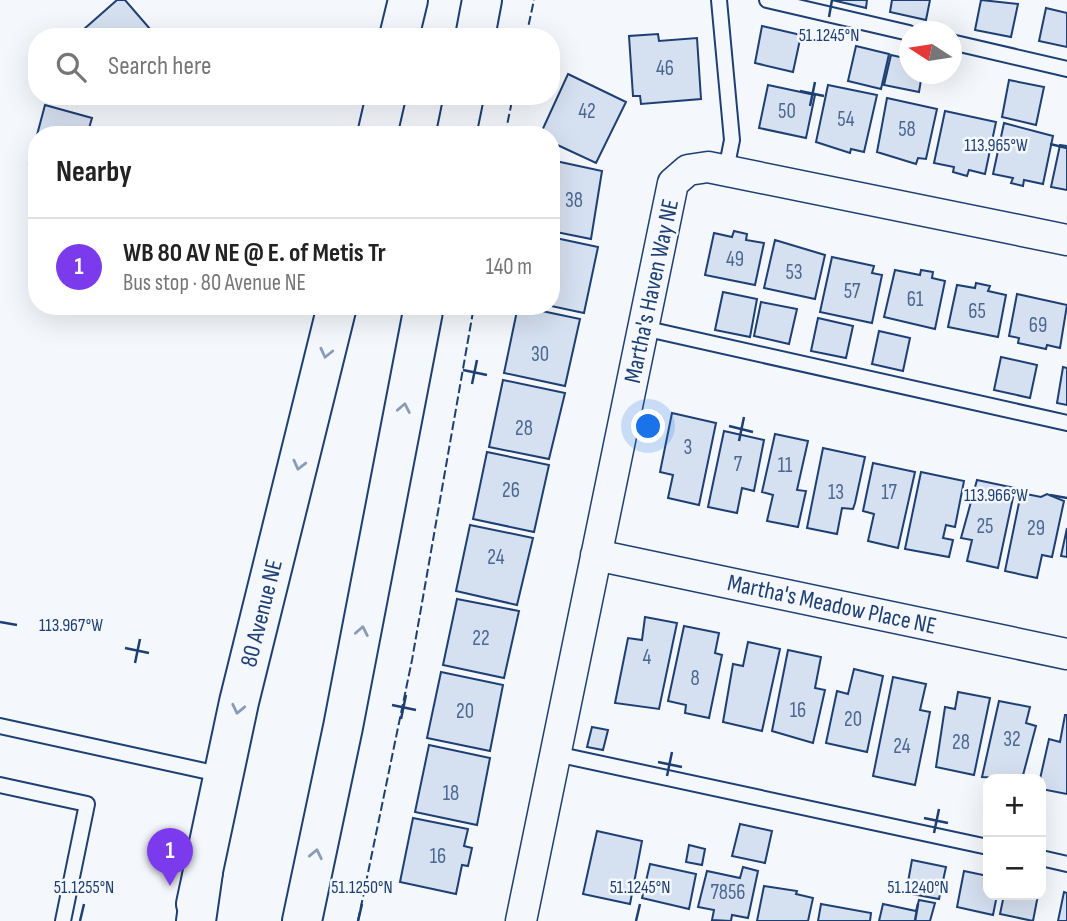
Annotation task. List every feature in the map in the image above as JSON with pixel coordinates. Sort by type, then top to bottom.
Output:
[{"type":"main road","points":[[401,28],[408,0]]},
{"type":"main road","points":[[379,126],[384,105]]},
{"type":"main road","points":[[458,126],[462,105]]},
{"type":"main road","name":"80 Avenue NE","points":[[194,921],[239,702],[335,315]]},
{"type":"main road","points":[[302,921],[343,727],[422,315]]},
{"type":"street","name":"Martha's Haven Way NE","points":[[521,921],[673,183],[688,170],[708,167],[1067,240]]},
{"type":"street","name":"Martha's Meadow Place NE","points":[[596,555],[1067,654]]},
{"type":"lane","points":[[719,0],[732,139],[726,170]]},
{"type":"lane","points":[[767,0],[899,31]]},
{"type":"lane","points":[[962,45],[1067,69]]},
{"type":"lane","points":[[643,328],[1067,423]]},
{"type":"lane","points":[[0,726],[225,775]]},
{"type":"lane","points":[[556,754],[983,846]]},
{"type":"lane","points":[[0,785],[87,804],[63,921]]},
{"type":"lane","points":[[1046,859],[1067,864]]},
{"type":"building","points":[[117,0],[125,0],[149,28],[85,28]]},
{"type":"building","points":[[832,0],[867,0],[866,8]]},
{"type":"building","points":[[892,0],[930,0],[926,20],[890,12]]},
{"type":"building","points":[[981,0],[1018,4],[1011,37],[975,30]]},
{"type":"building","points":[[1046,8],[1067,13],[1067,47],[1039,41]]},
{"type":"building","points":[[762,26],[801,35],[793,72],[755,63]]},
{"type":"building","points":[[658,34],[659,41],[697,38],[701,99],[641,104],[640,96],[633,96],[629,36]]},
{"type":"building","points":[[856,46],[889,54],[881,89],[848,81]]},
{"type":"building","points":[[891,55],[899,57],[899,84],[920,84],[919,92],[884,85]]},
{"type":"building","points":[[568,74],[626,102],[596,163],[560,146],[560,126],[544,126],[554,105],[560,105],[560,91]]},
{"type":"building","points":[[1009,80],[1044,87],[1036,125],[1002,117]]},
{"type":"building","points":[[768,85],[815,95],[806,138],[759,128]]},
{"type":"building","points":[[828,85],[877,95],[864,152],[851,149],[850,153],[816,142]]},
{"type":"building","points":[[887,98],[937,109],[926,159],[918,158],[916,164],[877,152]]},
{"type":"building","points":[[45,105],[92,118],[90,126],[39,126]]},
{"type":"building","points":[[945,111],[996,122],[985,174],[969,170],[967,176],[953,172],[954,167],[934,163]]},
{"type":"building","points":[[1004,123],[1053,136],[1043,184],[1024,180],[1023,186],[1011,183],[1013,178],[993,174]]},
{"type":"building","points":[[1060,145],[1067,146],[1067,190],[1051,187]]},
{"type":"building","points":[[560,162],[602,171],[591,239],[560,233]]},
{"type":"building","points":[[734,231],[747,234],[746,240],[764,243],[755,285],[705,275],[714,233],[732,237]]},
{"type":"building","points":[[560,239],[598,247],[584,313],[560,308]]},
{"type":"building","points":[[775,240],[825,255],[815,299],[764,288]]},
{"type":"building","points":[[832,257],[874,266],[872,273],[882,275],[872,323],[820,312]]},
{"type":"building","points":[[895,270],[920,275],[921,270],[933,272],[932,278],[945,281],[935,329],[884,317]]},
{"type":"building","points":[[976,283],[990,286],[988,291],[1006,295],[998,337],[948,327],[957,285],[975,288]]},
{"type":"building","points":[[723,292],[757,299],[750,337],[715,330]]},
{"type":"building","points":[[1017,294],[1067,305],[1060,348],[1047,345],[1046,349],[1018,343],[1019,338],[1009,336]]},
{"type":"building","points":[[761,302],[797,309],[789,344],[754,336]]},
{"type":"building","points":[[516,315],[560,315],[580,319],[565,386],[504,373]]},
{"type":"building","points":[[818,318],[853,326],[846,358],[811,351]]},
{"type":"building","points":[[879,331],[910,338],[903,371],[872,364]]},
{"type":"building","points":[[1001,357],[1037,365],[1030,398],[994,390]]},
{"type":"building","points":[[1063,367],[1067,368],[1067,405],[1057,403]]},
{"type":"building","points":[[503,380],[565,393],[549,459],[489,447]]},
{"type":"building","points":[[672,413],[716,423],[699,505],[668,498],[673,475],[660,472]]},
{"type":"building","points":[[724,431],[764,440],[754,491],[742,488],[737,513],[708,507]]},
{"type":"building","points":[[775,434],[808,441],[797,490],[806,491],[798,527],[767,521],[773,495],[762,492]]},
{"type":"building","points":[[823,448],[865,457],[853,509],[842,508],[837,534],[807,528]]},
{"type":"building","points":[[487,452],[549,465],[534,532],[473,519]]},
{"type":"building","points":[[873,463],[915,472],[898,548],[868,541],[874,514],[863,511]]},
{"type":"building","points":[[921,472],[964,481],[955,527],[946,525],[943,538],[953,540],[949,557],[905,549]]},
{"type":"building","points":[[977,480],[1015,488],[998,568],[967,561],[972,540],[961,538]]},
{"type":"building","points":[[1021,493],[1041,497],[1047,494],[1064,501],[1052,557],[1042,555],[1037,578],[1005,571]]},
{"type":"building","points":[[470,525],[533,538],[517,605],[456,591]]},
{"type":"building","points":[[1067,528],[1067,557],[1061,556]]},
{"type":"building","points":[[457,599],[519,611],[504,678],[443,665]]},
{"type":"building","points":[[645,617],[677,623],[659,709],[615,703],[628,638],[642,640]]},
{"type":"building","points":[[684,626],[719,633],[715,653],[722,655],[709,718],[685,713],[686,705],[668,701]]},
{"type":"building","points":[[748,642],[780,649],[762,731],[723,722],[733,664],[743,666]]},
{"type":"building","points":[[788,650],[821,657],[815,688],[825,690],[813,743],[772,731]]},
{"type":"building","points":[[854,669],[883,676],[867,752],[826,743],[837,691],[848,694]]},
{"type":"building","points":[[441,672],[503,685],[490,751],[427,738]]},
{"type":"building","points":[[893,677],[926,684],[920,710],[930,712],[915,785],[873,776]]},
{"type":"building","points":[[958,692],[990,698],[974,775],[936,767],[945,707],[955,709]]},
{"type":"building","points":[[999,701],[1030,707],[1026,723],[1036,726],[1023,774],[983,774],[982,777]]},
{"type":"building","points":[[1067,715],[1067,794],[1046,790],[1046,774],[1041,774],[1049,739],[1060,742]]},
{"type":"building","points":[[592,727],[608,730],[603,750],[587,747]]},
{"type":"building","points":[[429,745],[490,758],[477,825],[415,812]]},
{"type":"building","points":[[413,818],[468,829],[464,846],[472,848],[468,866],[462,865],[456,894],[400,882]]},
{"type":"building","points":[[740,824],[772,831],[765,863],[732,856]]},
{"type":"building","points":[[597,831],[642,841],[630,904],[583,894]]},
{"type":"building","points":[[689,845],[705,849],[702,865],[686,862]]},
{"type":"building","points":[[912,860],[946,867],[939,899],[906,893]]},
{"type":"building","points":[[650,864],[696,874],[689,909],[642,898]]},
{"type":"building","points":[[743,867],[758,871],[748,918],[732,915],[731,921],[712,920],[714,910],[698,907],[707,871],[740,878]]},
{"type":"building","points":[[964,871],[983,875],[983,900],[996,900],[993,915],[957,907]]},
{"type":"building","points":[[764,886],[797,891],[796,894],[813,898],[808,921],[757,921]]},
{"type":"building","points":[[1064,892],[1067,893],[1067,921],[1058,921]]},
{"type":"building","points":[[919,900],[935,903],[930,921],[879,921],[883,904],[916,911]]},
{"type":"building","points":[[1003,900],[1037,900],[1033,921],[1000,914]]},
{"type":"building","points":[[821,904],[871,913],[870,921],[818,921]]},
{"type":"fence","points":[[528,28],[534,0]]},
{"type":"fence","points":[[507,126],[511,105]]},
{"type":"fence","points":[[358,921],[412,660],[472,315]]},
{"type":"place","name":"WB 80 AV NE @ E. of Metis Tr","points":[[170,886]]}]
